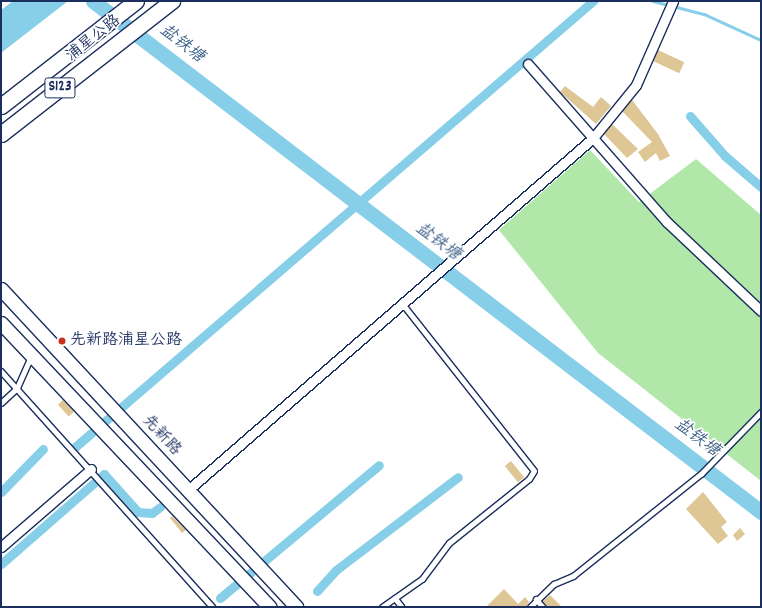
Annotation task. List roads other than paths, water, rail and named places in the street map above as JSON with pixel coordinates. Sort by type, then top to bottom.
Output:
[{"type":"main road","name":"浦星公路","points":[[1,134],[172,1]]},
{"type":"main road","name":"浦星公路","points":[[1,106],[134,2]]},
{"type":"main road","name":"先新路","points":[[1,289],[297,607]]},
{"type":"main road","points":[[1,323],[270,607]]},
{"type":"street","points":[[188,490],[429,278],[593,138],[636,85],[673,1]]},
{"type":"street","points":[[528,64],[667,222],[761,311]]},
{"type":"street","points":[[1,546],[91,469]]},
{"type":"lane","points":[[382,607],[422,579],[449,543],[529,480],[534,471],[401,303]]},
{"type":"lane","points":[[1,404],[17,388],[32,356]]},
{"type":"lane","points":[[1,371],[91,469],[213,607]]},
{"type":"lane","points":[[530,607],[536,599],[554,584],[573,576],[701,474],[720,451],[761,412]]},
{"type":"lane","points":[[395,598],[402,607]]},
{"type":"lane","points":[[536,599],[543,607]]},
{"type":"water","points":[[13,1],[68,1],[1,53],[1,10]]},
{"type":"waterway","name":"盐铁塘","points":[[93,1],[761,512]]},
{"type":"waterway","points":[[75,447],[593,1]]},
{"type":"waterway","points":[[653,1],[704,14],[761,40]]},
{"type":"waterway","points":[[690,116],[725,156],[761,187]]},
{"type":"waterway","points":[[1,492],[43,449]]},
{"type":"waterway","points":[[220,598],[379,465]]},
{"type":"waterway","points":[[1,564],[104,474],[138,512],[152,513],[160,507]]},
{"type":"waterway","points":[[317,591],[336,570],[458,477]]},
{"type":"place","name":"先新路浦星公路","points":[[62,341]]}]
